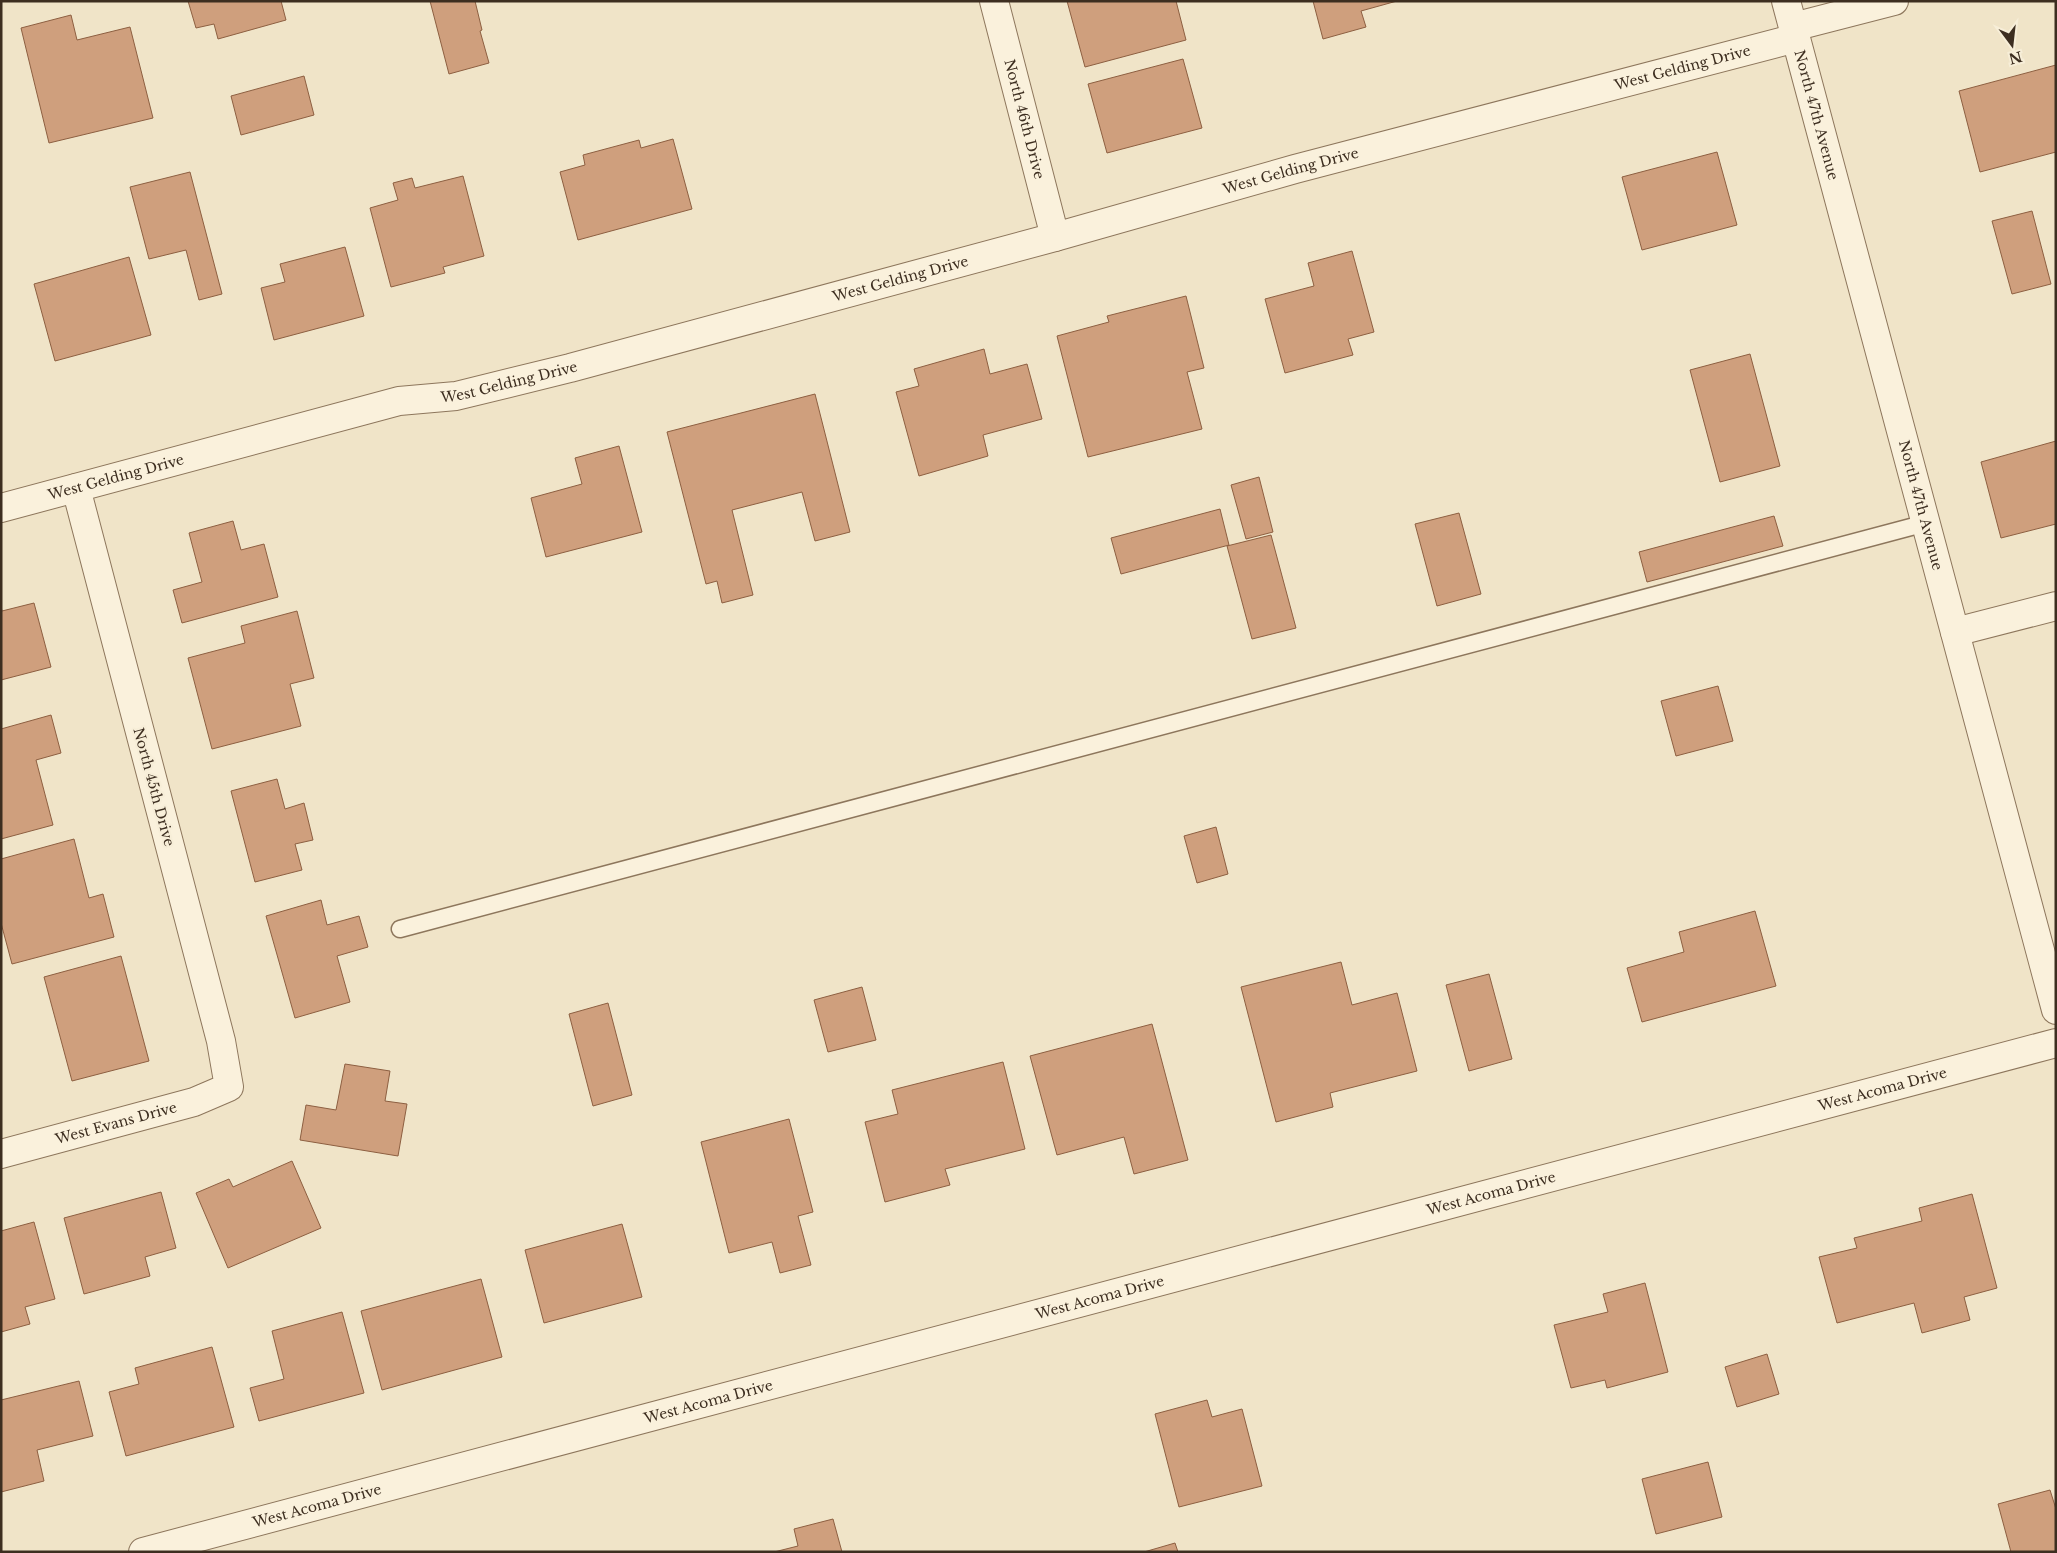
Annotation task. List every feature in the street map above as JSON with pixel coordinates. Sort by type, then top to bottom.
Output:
[{"type":"street","name":"North 46th Drive","points":[[994,1],[1055,237]]},
{"type":"street","name":"North 47th Avenue","points":[[1786,1],[2056,1010]]},
{"type":"street","name":"West Gelding Drive","points":[[1,508],[399,401],[456,396],[570,368],[1055,237],[1795,33],[1894,1]]},
{"type":"street","name":"North 45th Drive","points":[[76,488],[221,1041],[229,1087]]},
{"type":"street","points":[[1955,632],[2056,606]]},
{"type":"street","name":"West Acoma Drive","points":[[143,1552],[2056,1043]]},
{"type":"street","name":"West Evans Drive","points":[[1,1154],[194,1102],[229,1087]]},
{"type":"lane","points":[[400,929],[1926,523]]},
{"type":"building","points":[[188,1],[281,1],[286,20],[218,39],[214,24],[196,28]]},
{"type":"building","points":[[430,1],[475,1],[482,30],[480,31],[489,63],[449,74]]},
{"type":"building","points":[[1067,1],[1176,1],[1186,40],[1085,67]]},
{"type":"building","points":[[1313,1],[1397,1],[1361,11],[1366,27],[1323,39]]},
{"type":"building","points":[[71,15],[77,40],[130,27],[153,118],[49,143],[21,28]]},
{"type":"building","points":[[1183,59],[1202,128],[1107,153],[1088,84]]},
{"type":"building","points":[[2056,65],[2056,152],[1980,172],[1959,91]]},
{"type":"building","points":[[304,76],[314,115],[241,135],[231,96]]},
{"type":"building","points":[[673,139],[692,209],[578,240],[560,172],[585,165],[583,155],[639,140],[641,148]]},
{"type":"building","points":[[1717,152],[1737,225],[1642,250],[1622,177]]},
{"type":"building","points":[[190,172],[222,294],[199,300],[186,250],[149,259],[130,187]]},
{"type":"building","points":[[463,176],[484,256],[443,267],[445,273],[391,287],[370,208],[398,200],[393,183],[412,178],[415,188]]},
{"type":"building","points":[[2032,211],[2051,284],[2012,294],[1992,221]]},
{"type":"building","points":[[345,247],[364,316],[274,340],[261,288],[285,282],[280,264]]},
{"type":"building","points":[[1352,251],[1374,332],[1348,339],[1353,355],[1285,373],[1265,299],[1314,286],[1308,263]]},
{"type":"building","points":[[129,257],[151,335],[55,361],[34,284]]},
{"type":"building","points":[[1186,296],[1204,368],[1187,372],[1202,429],[1088,457],[1057,336],[1109,322],[1107,316]]},
{"type":"building","points":[[984,349],[990,374],[1027,364],[1042,419],[983,435],[988,456],[919,476],[896,392],[919,386],[914,369]]},
{"type":"building","points":[[1750,354],[1780,466],[1720,482],[1690,370]]},
{"type":"building","points":[[815,394],[850,532],[815,541],[802,492],[732,510],[753,595],[722,603],[717,581],[706,584],[667,432]]},
{"type":"building","points":[[2056,441],[2056,524],[2001,538],[1981,462]]},
{"type":"building","points":[[619,446],[642,532],[546,557],[531,498],[582,484],[575,458]]},
{"type":"building","points":[[1259,477],[1273,532],[1246,539],[1231,485]]},
{"type":"building","points":[[1220,509],[1229,545],[1121,574],[1111,538]]},
{"type":"building","points":[[1459,513],[1481,594],[1437,606],[1415,524]]},
{"type":"building","points":[[1774,516],[1783,546],[1647,582],[1639,552]]},
{"type":"building","points":[[233,521],[241,550],[264,544],[278,597],[182,623],[173,590],[202,582],[189,533]]},
{"type":"building","points":[[1271,535],[1296,628],[1252,639],[1227,546]]},
{"type":"building","points":[[34,603],[51,667],[1,680],[1,607],[2,611]]},
{"type":"building","points":[[297,611],[314,678],[290,684],[301,726],[212,749],[188,658],[245,643],[241,626]]},
{"type":"building","points":[[1718,686],[1733,741],[1676,756],[1661,701]]},
{"type":"building","points":[[51,715],[61,753],[36,760],[53,825],[1,839],[1,729]]},
{"type":"building","points":[[277,779],[285,809],[304,803],[313,840],[295,844],[302,870],[255,882],[231,791]]},
{"type":"building","points":[[1216,827],[1228,874],[1197,883],[1184,836]]},
{"type":"building","points":[[74,839],[89,898],[103,894],[114,937],[12,964],[1,923],[1,859]]},
{"type":"building","points":[[321,900],[327,925],[359,916],[368,947],[337,956],[350,1002],[295,1018],[266,916]]},
{"type":"building","points":[[1755,911],[1776,986],[1642,1022],[1627,968],[1684,952],[1679,932]]},
{"type":"building","points":[[121,956],[149,1061],[72,1081],[44,977]]},
{"type":"building","points":[[1341,962],[1352,1005],[1397,993],[1417,1071],[1330,1093],[1333,1107],[1276,1122],[1241,987]]},
{"type":"building","points":[[1489,974],[1512,1059],[1469,1071],[1446,985]]},
{"type":"building","points":[[862,987],[876,1040],[828,1052],[814,1000]]},
{"type":"building","points":[[608,1003],[632,1095],[593,1106],[569,1014]]},
{"type":"building","points":[[1152,1024],[1188,1160],[1134,1174],[1124,1137],[1057,1155],[1030,1056]]},
{"type":"building","points":[[1003,1062],[1025,1149],[945,1169],[950,1185],[885,1202],[865,1122],[898,1114],[892,1090]]},
{"type":"building","points":[[345,1064],[390,1071],[385,1101],[407,1104],[398,1156],[300,1140],[306,1105],[336,1110]]},
{"type":"building","points":[[789,1119],[813,1212],[798,1216],[811,1265],[780,1273],[772,1242],[729,1253],[701,1142]]},
{"type":"building","points":[[292,1161],[321,1228],[228,1268],[196,1193],[229,1179],[233,1187]]},
{"type":"building","points":[[161,1192],[176,1248],[145,1257],[150,1276],[84,1294],[64,1218]]},
{"type":"building","points":[[1972,1194],[1997,1288],[1964,1297],[1970,1320],[1922,1333],[1914,1303],[1837,1323],[1819,1257],[1857,1248],[1854,1238],[1922,1221],[1919,1208]]},
{"type":"building","points":[[34,1222],[55,1299],[25,1307],[30,1324],[1,1332],[1,1231]]},
{"type":"building","points":[[622,1224],[642,1297],[544,1323],[525,1250]]},
{"type":"building","points":[[481,1279],[502,1357],[382,1390],[361,1311]]},
{"type":"building","points":[[1645,1283],[1668,1372],[1607,1388],[1605,1380],[1571,1388],[1554,1325],[1608,1312],[1603,1294]]},
{"type":"building","points":[[342,1312],[364,1393],[259,1421],[250,1388],[284,1379],[272,1331]]},
{"type":"building","points":[[212,1347],[234,1427],[126,1456],[109,1392],[139,1384],[135,1368]]},
{"type":"building","points":[[1767,1354],[1779,1394],[1737,1407],[1725,1367]]},
{"type":"building","points":[[79,1381],[93,1436],[37,1450],[44,1481],[1,1492],[1,1400]]},
{"type":"building","points":[[1207,1400],[1212,1417],[1242,1409],[1262,1486],[1179,1507],[1155,1414]]},
{"type":"building","points":[[1708,1462],[1722,1517],[1656,1534],[1642,1479]]},
{"type":"building","points":[[2050,1490],[2056,1509],[2056,1552],[2011,1552],[1998,1504]]},
{"type":"building","points":[[833,1519],[842,1552],[774,1552],[798,1546],[794,1529]]},
{"type":"building","points":[[1175,1543],[1178,1552],[1144,1552]]}]
